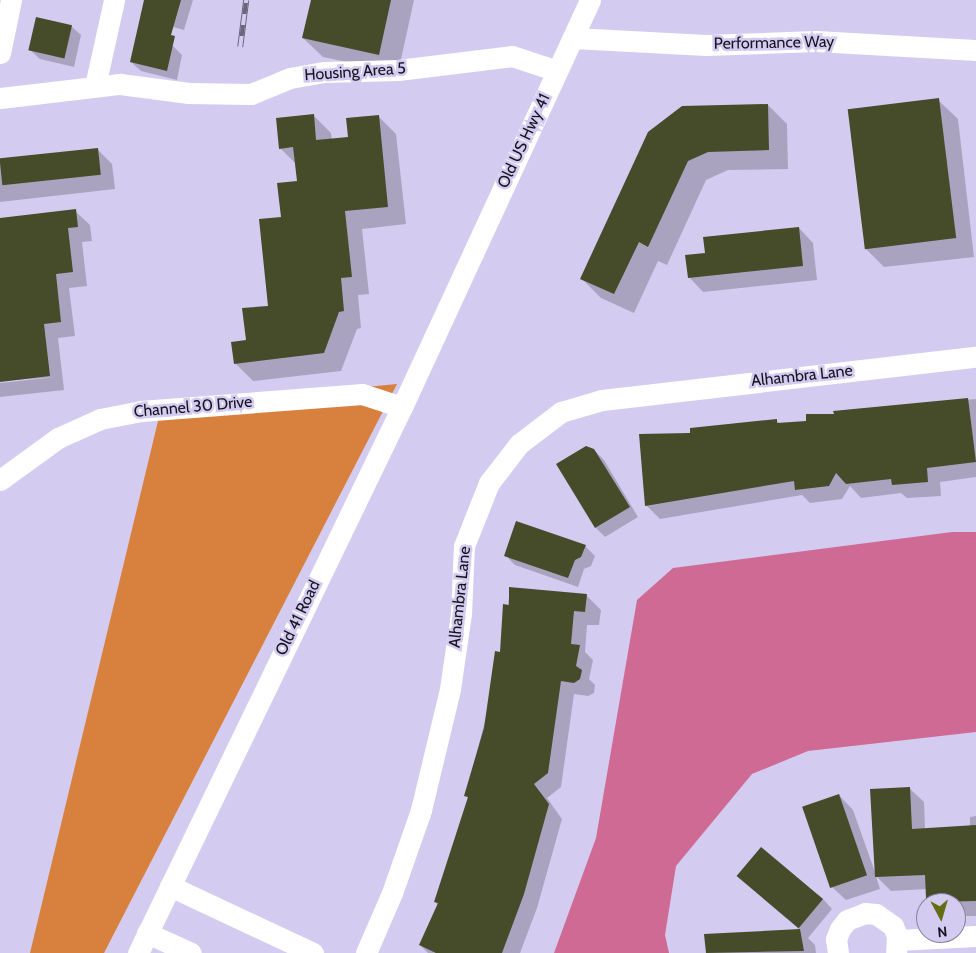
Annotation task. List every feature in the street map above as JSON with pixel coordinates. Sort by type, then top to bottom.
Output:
[{"type":"street","points":[[0,53],[11,0]]},
{"type":"street","points":[[95,86],[114,0]]},
{"type":"street","name":"Old US Hwy 41","points":[[460,284],[590,0]]},
{"type":"street","name":"Performance Way","points":[[573,38],[706,45],[816,41],[976,50]]},
{"type":"street","name":"Housing Area 5","points":[[0,98],[95,86],[140,84],[188,93],[250,94],[290,78],[324,72],[398,70],[512,56],[557,71]]},
{"type":"street","name":"Old 41 Road","points":[[138,953],[460,284]]},
{"type":"street","name":"Alhambra Lane","points":[[366,953],[392,894],[421,810],[445,708],[461,614],[464,546],[489,483],[519,444],[561,412],[602,400],[652,392],[976,357]]},
{"type":"street","name":"Channel 30 Drive","points":[[0,480],[58,438],[100,419],[141,411],[362,394],[402,407]]},
{"type":"street","points":[[170,886],[313,953]]},
{"type":"street","points":[[838,953],[836,939],[846,920],[865,913],[885,919],[893,926],[897,946],[976,936]]},
{"type":"street","points":[[147,933],[191,953]]},
{"type":"shaded area","points":[[397,384],[104,953],[30,953],[159,417],[229,400]]},
{"type":"shaded area","points":[[952,532],[976,532],[976,732],[808,751],[752,774],[676,866],[665,935],[669,953],[554,953],[596,838],[637,600],[673,568]]},
{"type":"building","points":[[144,0],[181,0],[171,35],[175,36],[167,71],[130,62]]},
{"type":"building","points":[[311,0],[391,0],[379,55],[302,38]]},
{"type":"building","points":[[36,17],[72,25],[64,58],[28,50]]},
{"type":"building","points":[[939,98],[956,238],[865,249],[848,109]]},
{"type":"building","points":[[768,104],[769,150],[708,152],[688,161],[648,247],[639,242],[614,294],[580,279],[648,132],[682,106]]},
{"type":"building","points":[[314,114],[316,140],[348,137],[346,118],[379,115],[388,207],[345,211],[352,277],[341,278],[344,311],[339,312],[324,353],[234,364],[231,342],[246,340],[242,308],[268,306],[259,219],[281,217],[277,183],[297,181],[293,147],[279,149],[276,118]]},
{"type":"building","points":[[98,148],[101,175],[2,185],[0,158]]},
{"type":"building","points":[[76,209],[78,227],[68,228],[73,272],[56,274],[61,322],[44,324],[50,376],[0,382],[0,218]]},
{"type":"building","points":[[799,227],[803,266],[688,278],[685,255],[705,253],[703,237]]},
{"type":"building","points":[[968,398],[976,462],[927,468],[928,482],[892,485],[891,479],[846,484],[836,473],[829,486],[795,490],[794,481],[645,506],[639,434],[690,433],[690,428],[777,419],[777,423],[806,421],[806,414],[834,414],[833,411]]},
{"type":"building","points":[[586,446],[594,449],[630,507],[595,528],[556,464]]},
{"type":"building","points":[[516,521],[586,545],[581,557],[575,560],[568,578],[504,556]]},
{"type":"building","points":[[509,587],[587,594],[585,612],[574,611],[571,644],[580,645],[576,666],[582,670],[580,679],[574,683],[561,681],[548,773],[534,784],[549,804],[524,894],[502,953],[436,953],[419,945],[438,903],[434,902],[468,797],[464,796],[484,728],[495,651],[500,652],[503,604],[509,605]]},
{"type":"building","points":[[910,787],[912,829],[976,825],[976,901],[966,901],[966,893],[926,893],[925,875],[875,877],[870,789]]},
{"type":"building","points":[[839,794],[867,875],[830,888],[802,807]]},
{"type":"building","points":[[761,847],[823,899],[799,928],[737,876]]},
{"type":"building","points":[[800,929],[804,951],[706,953],[704,934]]},
{"type":"railway","points":[[240,47],[246,0]]}]
